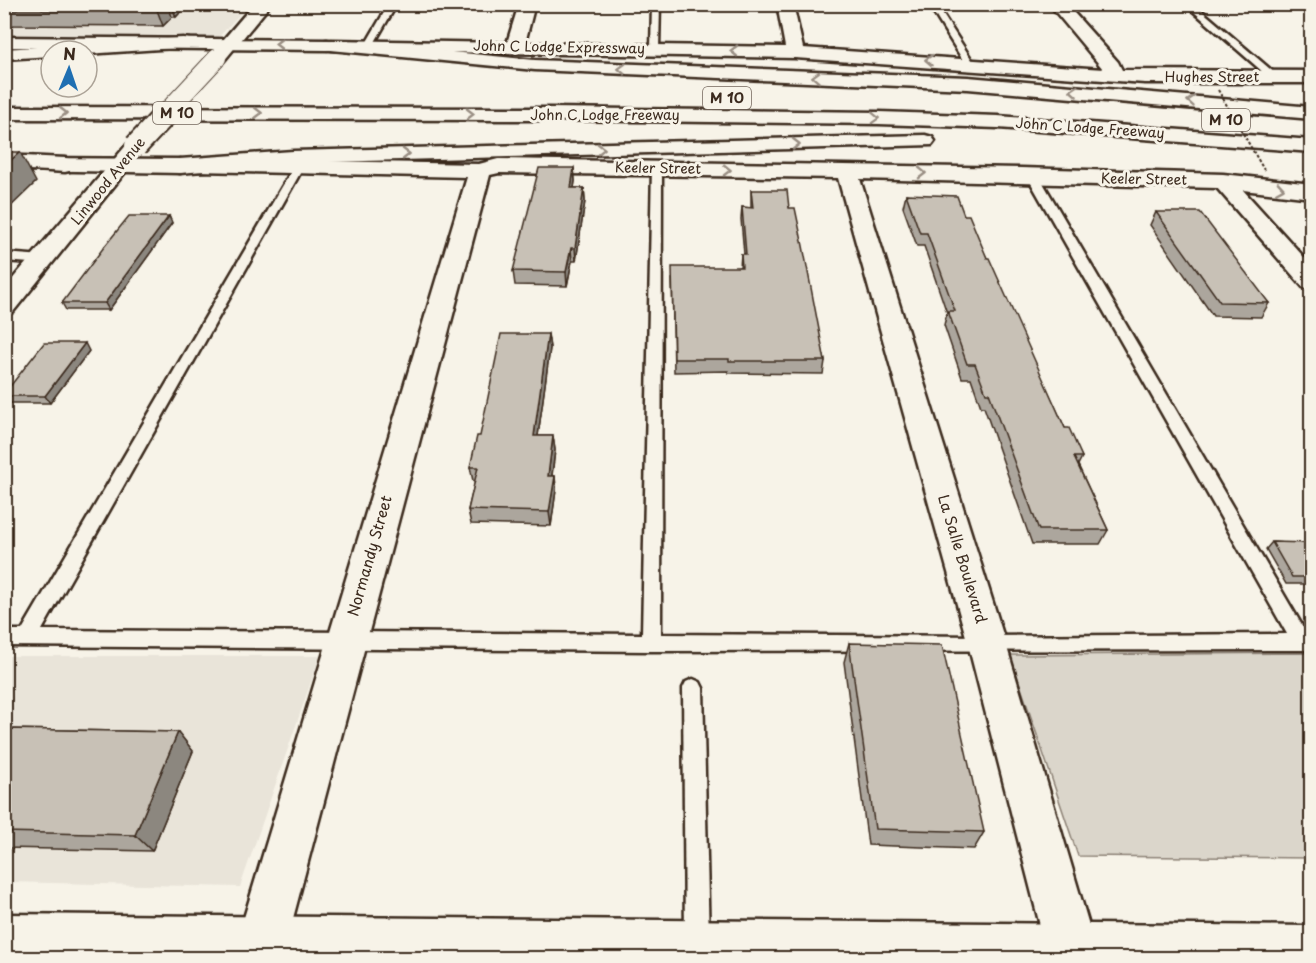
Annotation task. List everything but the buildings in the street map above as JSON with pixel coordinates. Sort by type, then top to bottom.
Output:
[{"type":"main road","name":"Linwood Avenue","points":[[4,306],[118,165],[224,51],[263,4]]},
{"type":"main road","points":[[514,46],[527,4]]},
{"type":"main road","points":[[785,4],[795,52]]},
{"type":"main road","points":[[1057,4],[1112,66],[1113,75]]},
{"type":"main road","name":"John C Lodge Expressway","points":[[4,42],[183,43],[224,51],[369,45],[795,52],[1113,75]]},
{"type":"main road","points":[[99,48],[183,43]]},
{"type":"main road","points":[[327,45],[535,65],[968,83],[1311,113]]},
{"type":"main road","points":[[4,54],[39,52]]},
{"type":"main road","name":"Hughes Street","points":[[1113,75],[1311,77]]},
{"type":"main road","name":"M 10","points":[[164,93],[210,93]]},
{"type":"main road","name":"John C Lodge Freeway","points":[[442,95],[824,100],[993,105],[1140,112],[1311,128]]},
{"type":"main road","name":"John C Lodge Freeway","points":[[4,113],[550,114],[879,118],[998,122],[1311,148]]},
{"type":"main road","points":[[180,166],[293,156],[953,141],[1311,148]]},
{"type":"main road","name":"Keeler Street","points":[[4,163],[480,171],[498,166],[848,172],[1223,181],[1311,191]]},
{"type":"main road","name":"Normandy Street","points":[[262,941],[345,641],[480,171]]},
{"type":"main road","name":"La Salle Boulevard","points":[[848,172],[987,644],[1071,949]]},
{"type":"main road","points":[[1223,181],[1311,282]]},
{"type":"main road","points":[[4,939],[1311,951]]},
{"type":"lane","points":[[369,45],[393,4]]},
{"type":"lane","points":[[655,49],[656,4]]},
{"type":"lane","points":[[932,4],[969,63]]},
{"type":"lane","points":[[1189,4],[1274,77]]},
{"type":"lane","points":[[27,638],[298,168]]},
{"type":"lane","points":[[651,643],[657,168]]},
{"type":"lane","points":[[1033,176],[1307,642]]},
{"type":"lane","points":[[4,257],[43,260]]},
{"type":"lane","points":[[4,638],[651,643],[1307,642]]},
{"type":"lane","points":[[693,688],[697,946]]},
{"type":"path","points":[[1218,90],[1264,170]]},
{"type":"shaded area","points":[[4,5],[248,5],[217,39],[5,40]]},
{"type":"shaded area","points":[[1311,653],[1311,858],[1078,856],[1010,655]]},
{"type":"shaded area","points":[[5,656],[320,656],[240,887],[5,882]]}]
